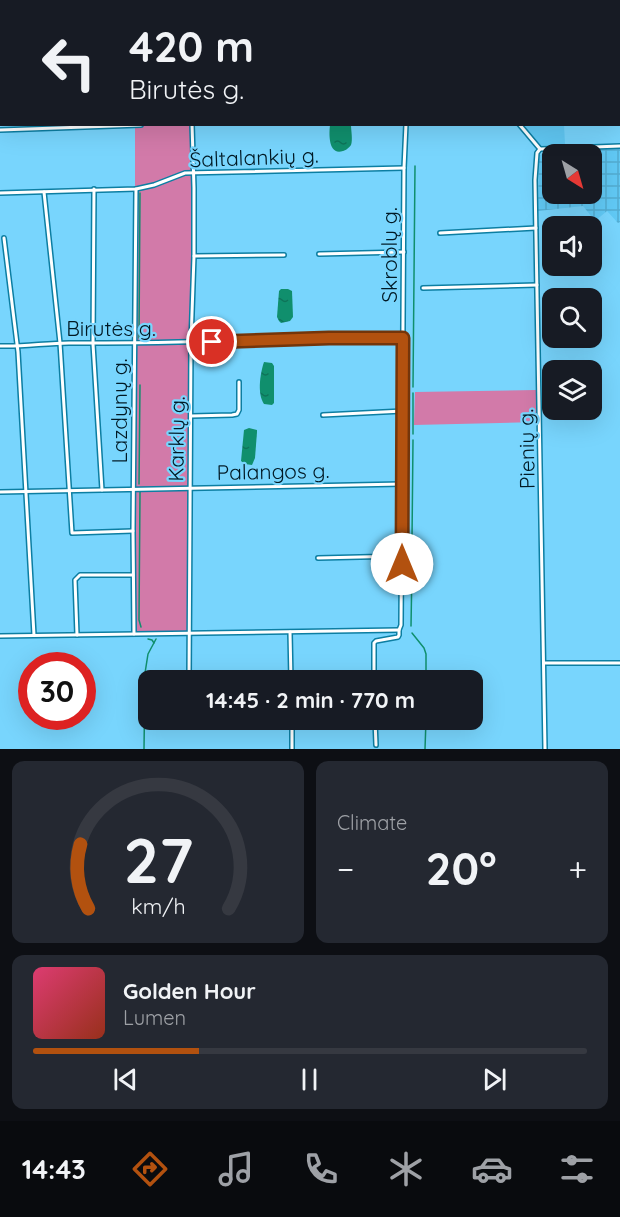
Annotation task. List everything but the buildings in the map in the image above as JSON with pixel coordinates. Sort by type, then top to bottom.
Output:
[{"type":"street","points":[[0,130],[56,126]]},
{"type":"street","name":"Karklų g.","points":[[189,670],[191,342],[194,256],[192,126]]},
{"type":"street","name":"Skroblų g.","points":[[399,630],[402,556],[406,126]]},
{"type":"street","points":[[521,126],[540,149],[620,146]]},
{"type":"street","name":"Pienių g.","points":[[540,149],[537,153],[536,228],[545,749]]},
{"type":"street","name":"Šaltalankių g.","points":[[0,193],[136,189],[185,173],[404,168]]},
{"type":"street","points":[[94,189],[93,344],[102,490]]},
{"type":"street","name":"Lazdynų g.","points":[[134,634],[136,189]]},
{"type":"street","points":[[44,192],[60,343],[72,533],[133,531]]},
{"type":"street","points":[[440,232],[536,228]]},
{"type":"street","points":[[4,238],[18,347],[34,636]]},
{"type":"street","points":[[319,254],[404,252]]},
{"type":"street","points":[[194,256],[284,255]]},
{"type":"street","points":[[423,288],[537,285]]},
{"type":"street","name":"Birutės g.","points":[[0,346],[18,347],[60,343],[135,344],[403,338]]},
{"type":"street","points":[[191,416],[237,414],[239,382]]},
{"type":"street","points":[[322,415],[403,411]]},
{"type":"street","name":"Palangos g.","points":[[0,492],[402,484]]},
{"type":"street","points":[[318,558],[402,556]]},
{"type":"street","points":[[77,635],[75,580],[77,576],[80,574],[134,575]]},
{"type":"street","points":[[0,636],[399,630],[399,635],[395,639],[376,640],[374,643],[374,670]]},
{"type":"street","points":[[290,632],[291,670]]},
{"type":"street","points":[[544,663],[620,663]]},
{"type":"street","points":[[292,730],[292,749]]},
{"type":"street","points":[[375,730],[376,745]]},
{"type":"shaded area","points":[[135,126],[193,126],[189,633],[134,634],[137,192],[135,187]]},
{"type":"shaded area","points":[[524,126],[564,126],[565,144],[542,144],[542,146]]},
{"type":"shaded area","points":[[620,148],[620,222],[618,223],[607,211],[601,216],[591,216],[583,206],[538,211],[539,155],[542,154],[542,204],[602,204],[602,149]]},
{"type":"shaded area","points":[[536,390],[538,422],[414,425],[415,392]]},
{"type":"water","points":[[330,126],[351,126],[352,143],[346,150],[338,152],[334,150],[330,138]]},
{"type":"water","points":[[281,289],[292,291],[293,317],[290,321],[281,323],[277,317]]},
{"type":"water","points":[[264,362],[272,363],[274,366],[274,403],[272,405],[264,404],[260,395],[260,378]]},
{"type":"water","points":[[249,428],[257,430],[255,458],[252,465],[241,461],[244,430]]},
{"type":"waterway","points":[[413,387],[415,166]]},
{"type":"waterway","points":[[139,338],[140,193]]},
{"type":"waterway","points":[[139,484],[140,385]]},
{"type":"waterway","points":[[413,393],[413,434]]},
{"type":"waterway","points":[[412,540],[413,440]]},
{"type":"waterway","points":[[140,492],[139,620],[141,627]]},
{"type":"waterway","points":[[412,544],[412,562]]},
{"type":"waterway","points":[[411,626],[412,567]]},
{"type":"waterway","points":[[412,633],[424,648],[426,670]]},
{"type":"waterway","points":[[148,639],[154,643]]},
{"type":"waterway","points":[[144,749],[145,673],[148,654],[156,639]]},
{"type":"waterway","points":[[425,749],[426,730]]},
{"type":"route","points":[[212,342],[403,338],[402,564]]}]
